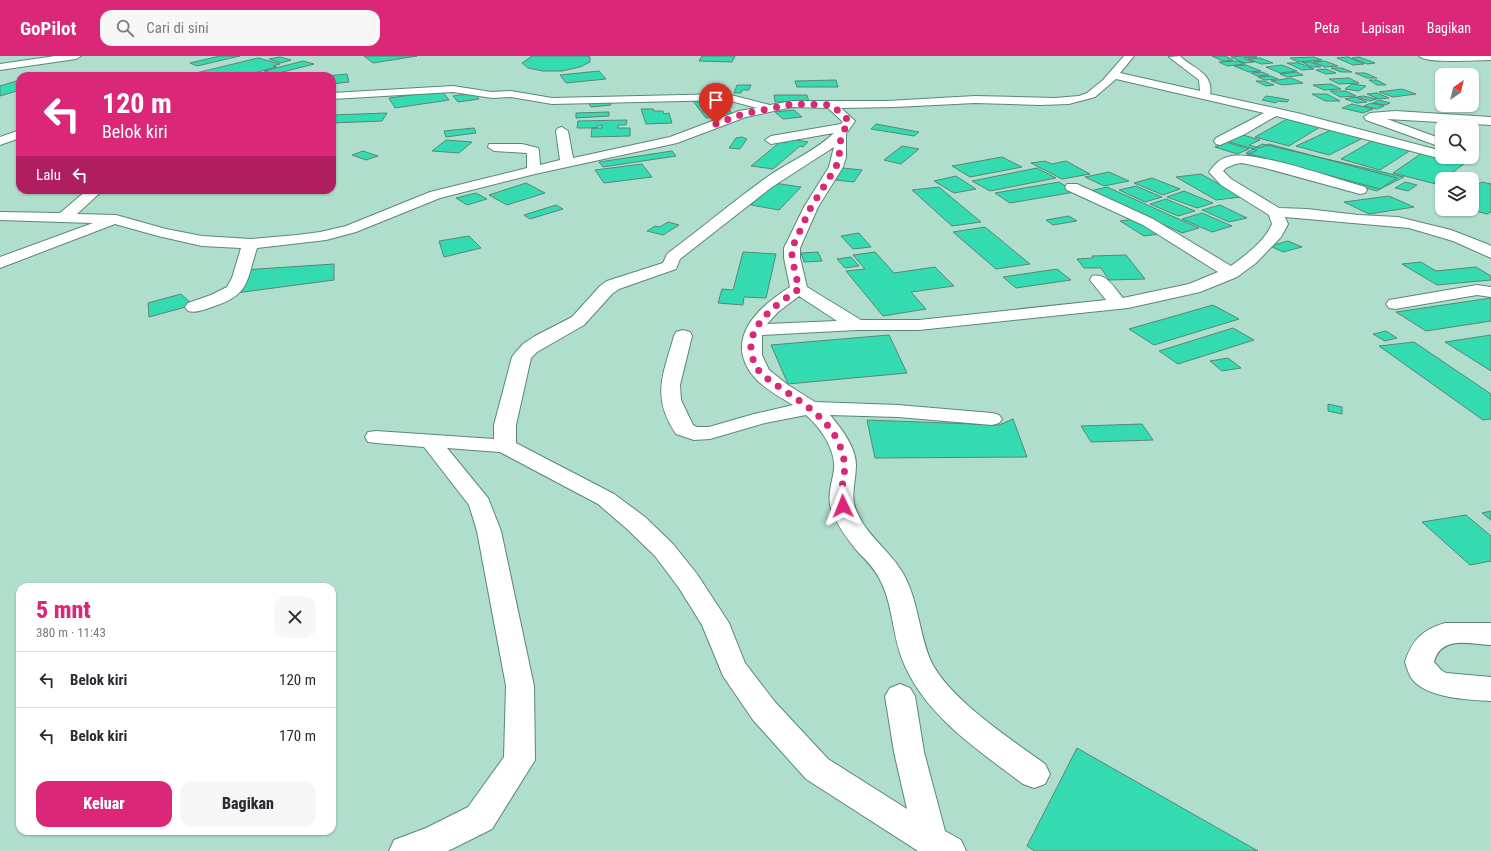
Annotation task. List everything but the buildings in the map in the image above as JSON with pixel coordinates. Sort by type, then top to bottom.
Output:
[{"type":"street","points":[[0,56],[5,56]]},
{"type":"street","points":[[0,67],[76,56]]},
{"type":"street","points":[[336,96],[453,89],[492,95],[511,94],[552,102],[727,97],[766,106],[793,104],[893,104],[985,100],[1037,102],[1073,100],[1091,95],[1112,76],[1129,56]]},
{"type":"street","points":[[1175,56],[1174,57],[1204,78],[1206,86],[1204,97]]},
{"type":"street","points":[[1424,56],[1449,58],[1491,57]]},
{"type":"street","points":[[1112,76],[1274,112],[1435,153]]},
{"type":"street","points":[[0,216],[64,216],[116,219],[163,233],[202,241],[251,244],[297,240],[338,233],[435,195],[567,162],[673,140],[743,114],[793,104]]},
{"type":"street","points":[[832,105],[849,121],[843,132],[836,167],[811,207],[792,248],[792,258],[799,289],[857,325]]},
{"type":"street","points":[[1220,141],[1274,112]]},
{"type":"street","points":[[1435,140],[1370,117],[1395,115],[1475,120]]},
{"type":"street","points":[[1479,120],[1491,121]]},
{"type":"street","points":[[562,131],[567,162]]},
{"type":"street","points":[[771,140],[843,132]]},
{"type":"street","points":[[506,446],[506,425],[515,385],[522,357],[530,348],[578,321],[606,290],[613,285],[670,266],[673,257],[769,182],[811,157],[843,132]]},
{"type":"street","points":[[0,141],[16,135]]},
{"type":"street","points":[[494,147],[522,148],[533,151],[534,170]]},
{"type":"street","points":[[1360,190],[1255,161],[1236,159],[1221,165],[1216,172],[1226,182],[1276,213],[1295,213],[1358,220],[1398,222],[1462,240],[1482,247],[1491,253]]},
{"type":"street","points":[[1072,187],[1148,222],[1231,273]]},
{"type":"street","points":[[64,216],[91,194]]},
{"type":"street","points":[[755,330],[857,325],[919,325],[1118,304],[1165,296],[1194,288],[1231,273],[1250,260],[1276,234],[1280,224],[1276,213]]},
{"type":"street","points":[[0,263],[116,219]]},
{"type":"street","points":[[194,308],[230,292],[238,285],[251,244]]},
{"type":"street","points":[[1098,280],[1118,304]]},
{"type":"street","points":[[799,289],[769,310],[755,330],[752,337],[751,346],[755,366],[761,374],[820,416],[840,446],[845,461],[840,497],[846,515],[856,536],[890,574],[899,592],[908,636],[917,662],[934,687],[954,710],[989,740],[1034,774]]},
{"type":"street","points":[[1395,304],[1477,290],[1491,292]]},
{"type":"street","points":[[683,336],[670,385],[671,400],[684,429],[694,434],[710,433],[761,418],[810,408],[898,411],[992,420]]},
{"type":"street","points":[[376,438],[431,440],[506,446],[606,499],[636,523],[664,550],[688,581],[715,623],[733,668],[764,711],[818,768],[862,799],[940,846]]},
{"type":"street","points":[[406,851],[434,841],[480,818],[518,760],[520,686],[489,531],[480,503],[437,451],[431,440]]},
{"type":"street","points":[[1491,634],[1444,634],[1427,643],[1420,656],[1419,665],[1427,676],[1446,685],[1466,690],[1491,689]]},
{"type":"street","points":[[900,696],[909,752],[940,846]]},
{"type":"route","points":[[716,124],[743,114],[793,104],[832,105],[849,121],[841,136],[839,157],[836,167],[811,207],[792,248],[792,258],[799,289],[777,303],[763,317],[752,337],[751,346],[755,366],[761,374],[820,416],[836,438],[845,461],[840,497],[843,506]]}]
